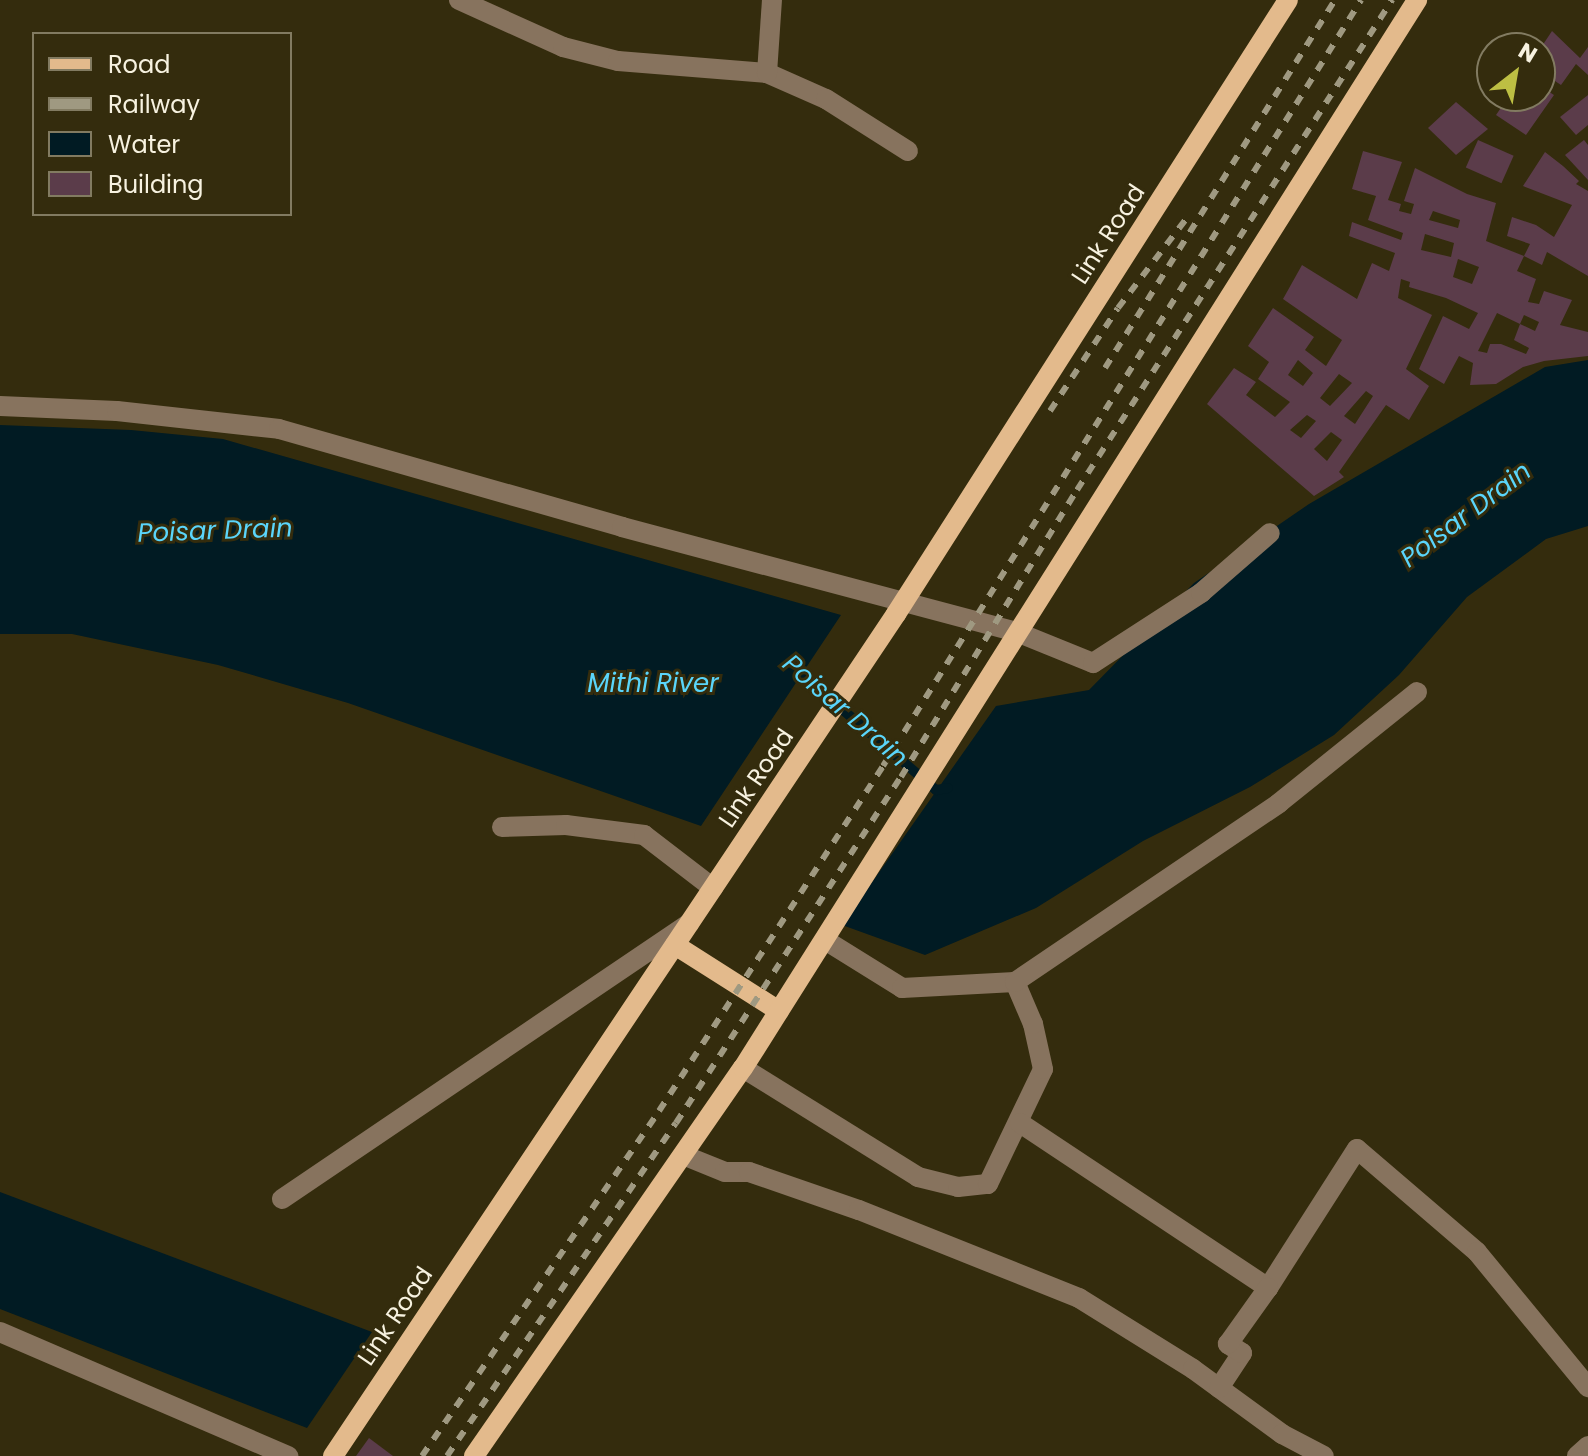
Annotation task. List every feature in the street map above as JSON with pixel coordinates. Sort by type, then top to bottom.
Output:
[{"type":"main road","name":"Link Road","points":[[333,1456],[900,608],[1288,0]]},
{"type":"main road","points":[[474,1456],[743,1068],[1417,0]]},
{"type":"main road","points":[[675,945],[779,1011]]},
{"type":"street","points":[[459,0],[563,47],[618,61],[767,73],[826,99],[908,151]]},
{"type":"street","points":[[767,73],[772,0]]},
{"type":"street","points":[[0,406],[117,411],[279,429],[900,608],[1019,633],[1093,663],[1201,593],[1270,533]]},
{"type":"street","points":[[825,940],[902,988],[1015,982],[1279,803],[1417,692]]},
{"type":"street","points":[[502,827],[566,825],[644,835],[713,888]]},
{"type":"street","points":[[282,1199],[691,921]]},
{"type":"street","points":[[743,1068],[918,1177],[958,1187],[988,1184],[1020,1123],[1043,1069],[1033,1024],[1015,982]]},
{"type":"street","points":[[1020,1123],[1268,1288]]},
{"type":"street","points":[[1219,1388],[1242,1353],[1228,1344],[1268,1288],[1357,1149],[1477,1252],[1588,1387]]},
{"type":"street","points":[[683,1155],[725,1172],[749,1172],[859,1210],[1079,1298],[1219,1388],[1282,1434],[1324,1456]]},
{"type":"street","points":[[0,1332],[288,1456]]},
{"type":"street","points":[[1577,1456],[1588,1446]]},
{"type":"water","points":[[1588,360],[1588,526],[1546,539],[1467,597],[1399,675],[1334,735],[1250,787],[1143,841],[1036,908],[925,955],[842,925],[996,706],[1089,690],[1194,583],[1309,504],[1545,367]]},
{"type":"water","name":"Mithi River","points":[[0,425],[131,430],[223,439],[841,615],[701,826],[348,703],[218,665],[72,634],[0,634]]},
{"type":"water","points":[[0,1192],[372,1332],[307,1428],[0,1309]]},
{"type":"building","points":[[1556,35],[1580,58],[1588,47],[1588,75],[1576,64],[1561,85],[1556,82]]},
{"type":"building","points":[[1588,95],[1588,125],[1576,135],[1560,117]]},
{"type":"building","points":[[1456,102],[1488,129],[1456,155],[1428,128]]},
{"type":"building","points":[[1498,112],[1542,112],[1526,135],[1496,115]]},
{"type":"building","points":[[1478,140],[1514,156],[1501,183],[1466,167]]},
{"type":"building","points":[[1584,140],[1588,145],[1588,180],[1565,155]]},
{"type":"building","points":[[1363,151],[1402,162],[1388,200],[1401,204],[1399,211],[1411,214],[1414,204],[1404,201],[1415,168],[1467,194],[1496,203],[1486,241],[1524,256],[1517,271],[1536,279],[1528,302],[1539,304],[1544,291],[1572,300],[1560,325],[1588,332],[1588,356],[1544,361],[1523,367],[1496,384],[1470,385],[1473,363],[1459,356],[1444,384],[1419,369],[1443,316],[1469,329],[1478,313],[1446,298],[1409,287],[1410,282],[1401,279],[1398,298],[1432,315],[1406,369],[1429,386],[1409,420],[1386,405],[1339,472],[1344,477],[1314,496],[1207,404],[1234,368],[1256,382],[1246,395],[1275,417],[1290,402],[1258,379],[1269,362],[1248,346],[1273,308],[1314,337],[1305,350],[1326,366],[1342,340],[1283,299],[1302,265],[1357,299],[1372,263],[1389,271],[1395,253],[1349,236],[1352,222],[1401,240],[1403,233],[1368,220],[1376,196],[1352,189]],"holes":[[[1433,211],[1460,220],[1458,228],[1429,220]],[[1425,234],[1454,243],[1451,257],[1421,250]],[[1458,259],[1479,267],[1472,284],[1453,277]],[[1497,313],[1520,324],[1514,340],[1529,348],[1526,354],[1501,344],[1490,344],[1487,353],[1478,351]],[[1524,315],[1539,322],[1535,331],[1520,324]],[[1298,360],[1313,373],[1303,386],[1288,375]],[[1339,374],[1352,383],[1330,406],[1320,398]],[[1366,391],[1373,396],[1355,424],[1344,416]],[[1307,415],[1316,421],[1301,438],[1290,430]],[[1331,432],[1342,440],[1327,461],[1314,449]]]},
{"type":"building","points":[[1545,152],[1579,181],[1576,184],[1588,191],[1588,276],[1547,252],[1542,265],[1524,256],[1530,244],[1507,236],[1512,217],[1536,225],[1554,237],[1572,205],[1523,186]]},
{"type":"building","points":[[369,1438],[393,1456],[356,1456]]},
{"type":"waterway","name":"Poisar Drain","points":[[793,667],[936,790],[948,788]]},
{"type":"railway","points":[[1105,368],[1335,0]]},
{"type":"railway","points":[[422,1456],[659,1111],[883,766],[1361,0]]},
{"type":"railway","points":[[447,1456],[676,1123],[901,777],[1077,490],[1392,0]]},
{"type":"railway","points":[[1050,411],[1118,308],[1189,215]]}]
